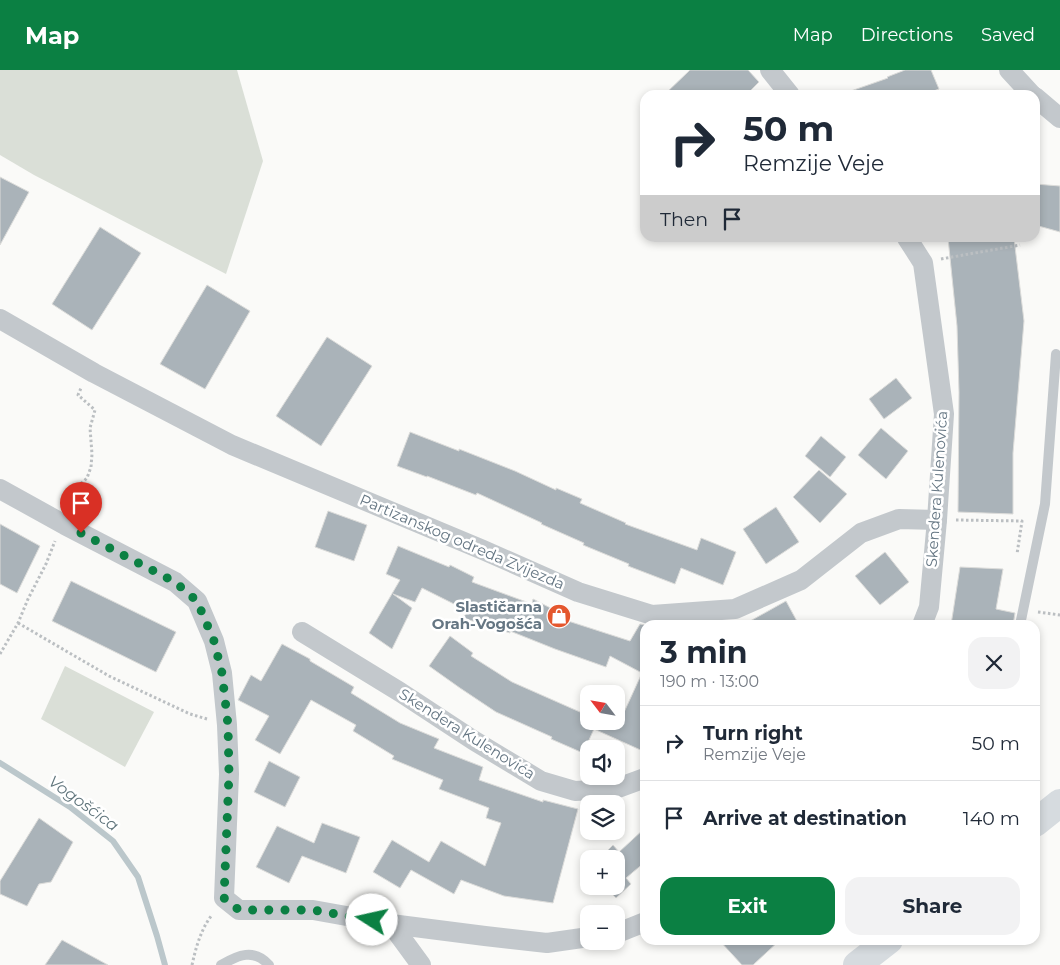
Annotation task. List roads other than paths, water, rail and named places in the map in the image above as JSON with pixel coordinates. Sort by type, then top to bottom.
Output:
[{"type":"main road","points":[[1040,819],[1060,803]]},
{"type":"main road","points":[[857,965],[883,945]]},
{"type":"street","points":[[770,70],[786,90]]},
{"type":"street","points":[[1009,70],[1028,90]]},
{"type":"street","points":[[1040,101],[1060,118]]},
{"type":"street","name":"Skendera Kulenovića","points":[[910,242],[923,263],[944,414],[929,607],[924,620]]},
{"type":"street","name":"Partizanskog odreda Zvijezda","points":[[0,319],[94,373],[232,445],[483,550],[578,592],[652,615],[735,609],[801,580],[861,533],[899,519],[937,520]]},
{"type":"street","points":[[0,489],[175,582],[197,601],[214,641],[222,673],[228,725],[229,774],[224,898],[239,910],[313,910],[391,924],[547,943],[580,938]]},
{"type":"street","name":"Skendera Kulenovića","points":[[302,632],[541,781],[575,791],[615,789],[640,780]]},
{"type":"street","points":[[391,924],[421,965]]},
{"type":"street","points":[[625,930],[640,924]]},
{"type":"lane","points":[[1021,620],[1045,504],[1056,354]]},
{"type":"lane","points":[[222,965],[247,954],[262,958],[269,965]]},
{"type":"waterway","name":"Vogošćica","points":[[0,763],[70,807],[113,841],[138,877],[165,965]]},
{"type":"place","name":"Slastičarna Orah-Vogošća","points":[[559,616]]}]
